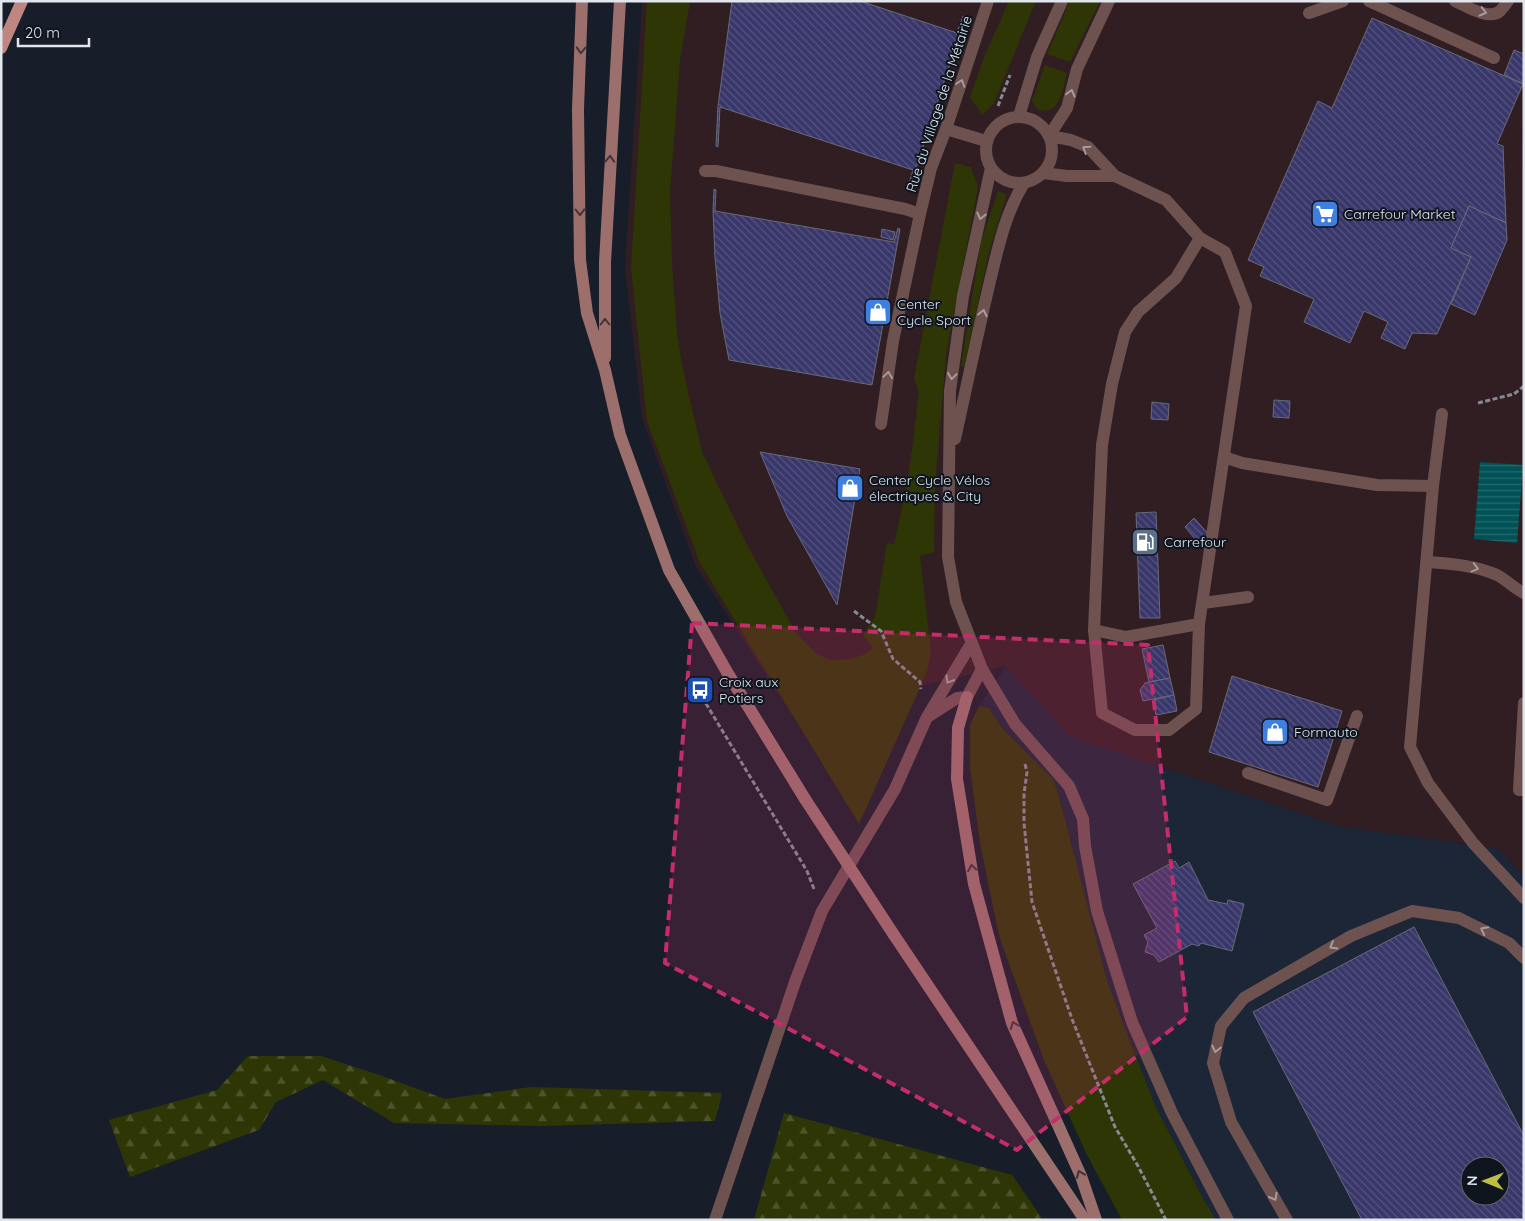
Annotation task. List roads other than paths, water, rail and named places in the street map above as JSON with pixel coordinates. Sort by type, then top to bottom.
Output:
[{"type":"main road","points":[[1,48],[22,1]]},
{"type":"main road","points":[[582,1],[578,109],[580,260],[587,313],[605,370],[620,435],[669,570],[727,672],[805,799],[1085,1220]]},
{"type":"main road","points":[[605,370],[605,262],[620,1]]},
{"type":"main road","points":[[967,697],[958,728],[957,779],[974,884],[1012,1023],[1081,1176],[1096,1220]]},
{"type":"street","name":"Rue du Village de la Métairie","points":[[881,424],[893,341],[931,168],[946,129],[988,1]]},
{"type":"street","points":[[1019,116],[1037,57],[1062,1]]},
{"type":"street","points":[[1049,136],[1067,108],[1077,69],[1109,1]]},
{"type":"street","points":[[1309,13],[1343,1]]},
{"type":"street","points":[[1369,1],[1494,58]]},
{"type":"street","points":[[1455,1],[1479,12],[1491,14],[1500,12],[1508,1]]},
{"type":"street","points":[[1019,116],[1028,118],[1044,128],[1049,136],[1052,156],[1049,165],[1034,180],[1024,183],[1005,181],[990,168],[985,151],[986,141],[998,123],[1008,118],[1019,116]]},
{"type":"street","points":[[946,129],[986,141]]},
{"type":"street","points":[[1049,136],[1071,140],[1088,147],[1115,176],[1166,200],[1200,238],[1225,252],[1246,306],[1200,624],[1196,708],[1169,730],[1135,730],[1102,713],[1094,630],[1102,445],[1112,384],[1125,332],[1138,312],[1176,278],[1200,238]]},
{"type":"street","points":[[990,168],[963,296],[950,391],[948,557],[956,602],[982,669],[1015,724],[1069,786],[1084,818],[1085,846],[1096,911],[1132,1022],[1172,1113],[1228,1220]]},
{"type":"street","points":[[705,171],[735,175],[905,209],[920,214]]},
{"type":"street","points":[[1043,173],[1066,176],[1115,176]]},
{"type":"street","points":[[950,464],[986,298],[1005,224],[1015,198],[1024,183]]},
{"type":"street","points":[[1442,414],[1433,486],[1410,747],[1428,783],[1473,843],[1524,898]]},
{"type":"street","points":[[1224,457],[1242,463],[1377,485],[1433,486]]},
{"type":"street","points":[[1427,562],[1473,566],[1499,576],[1515,589],[1524,593]]},
{"type":"street","points":[[1204,602],[1248,597]]},
{"type":"street","points":[[1094,630],[1126,637],[1200,624]]},
{"type":"street","points":[[715,1220],[795,982],[822,911],[895,789],[927,717],[971,644]]},
{"type":"street","points":[[927,717],[958,698],[967,697],[982,669]]},
{"type":"street","points":[[1524,703],[1519,790],[1524,790]]},
{"type":"street","points":[[1248,773],[1326,800],[1356,716]]},
{"type":"street","points":[[1287,1220],[1231,1122],[1213,1062],[1221,1026],[1244,998],[1351,936],[1412,911],[1459,918],[1509,943],[1524,958]]},
{"type":"place","name":"Carrefour Market","points":[[1325,214]]},
{"type":"place","name":"Center Cycle Sport","points":[[878,312]]},
{"type":"place","name":"Center Cycle Vélos électriques & City","points":[[850,488]]},
{"type":"place","name":"Carrefour","points":[[1145,542]]},
{"type":"place","name":"Croix aux Potiers","points":[[700,690]]},
{"type":"place","name":"Formauto","points":[[1275,732]]}]
